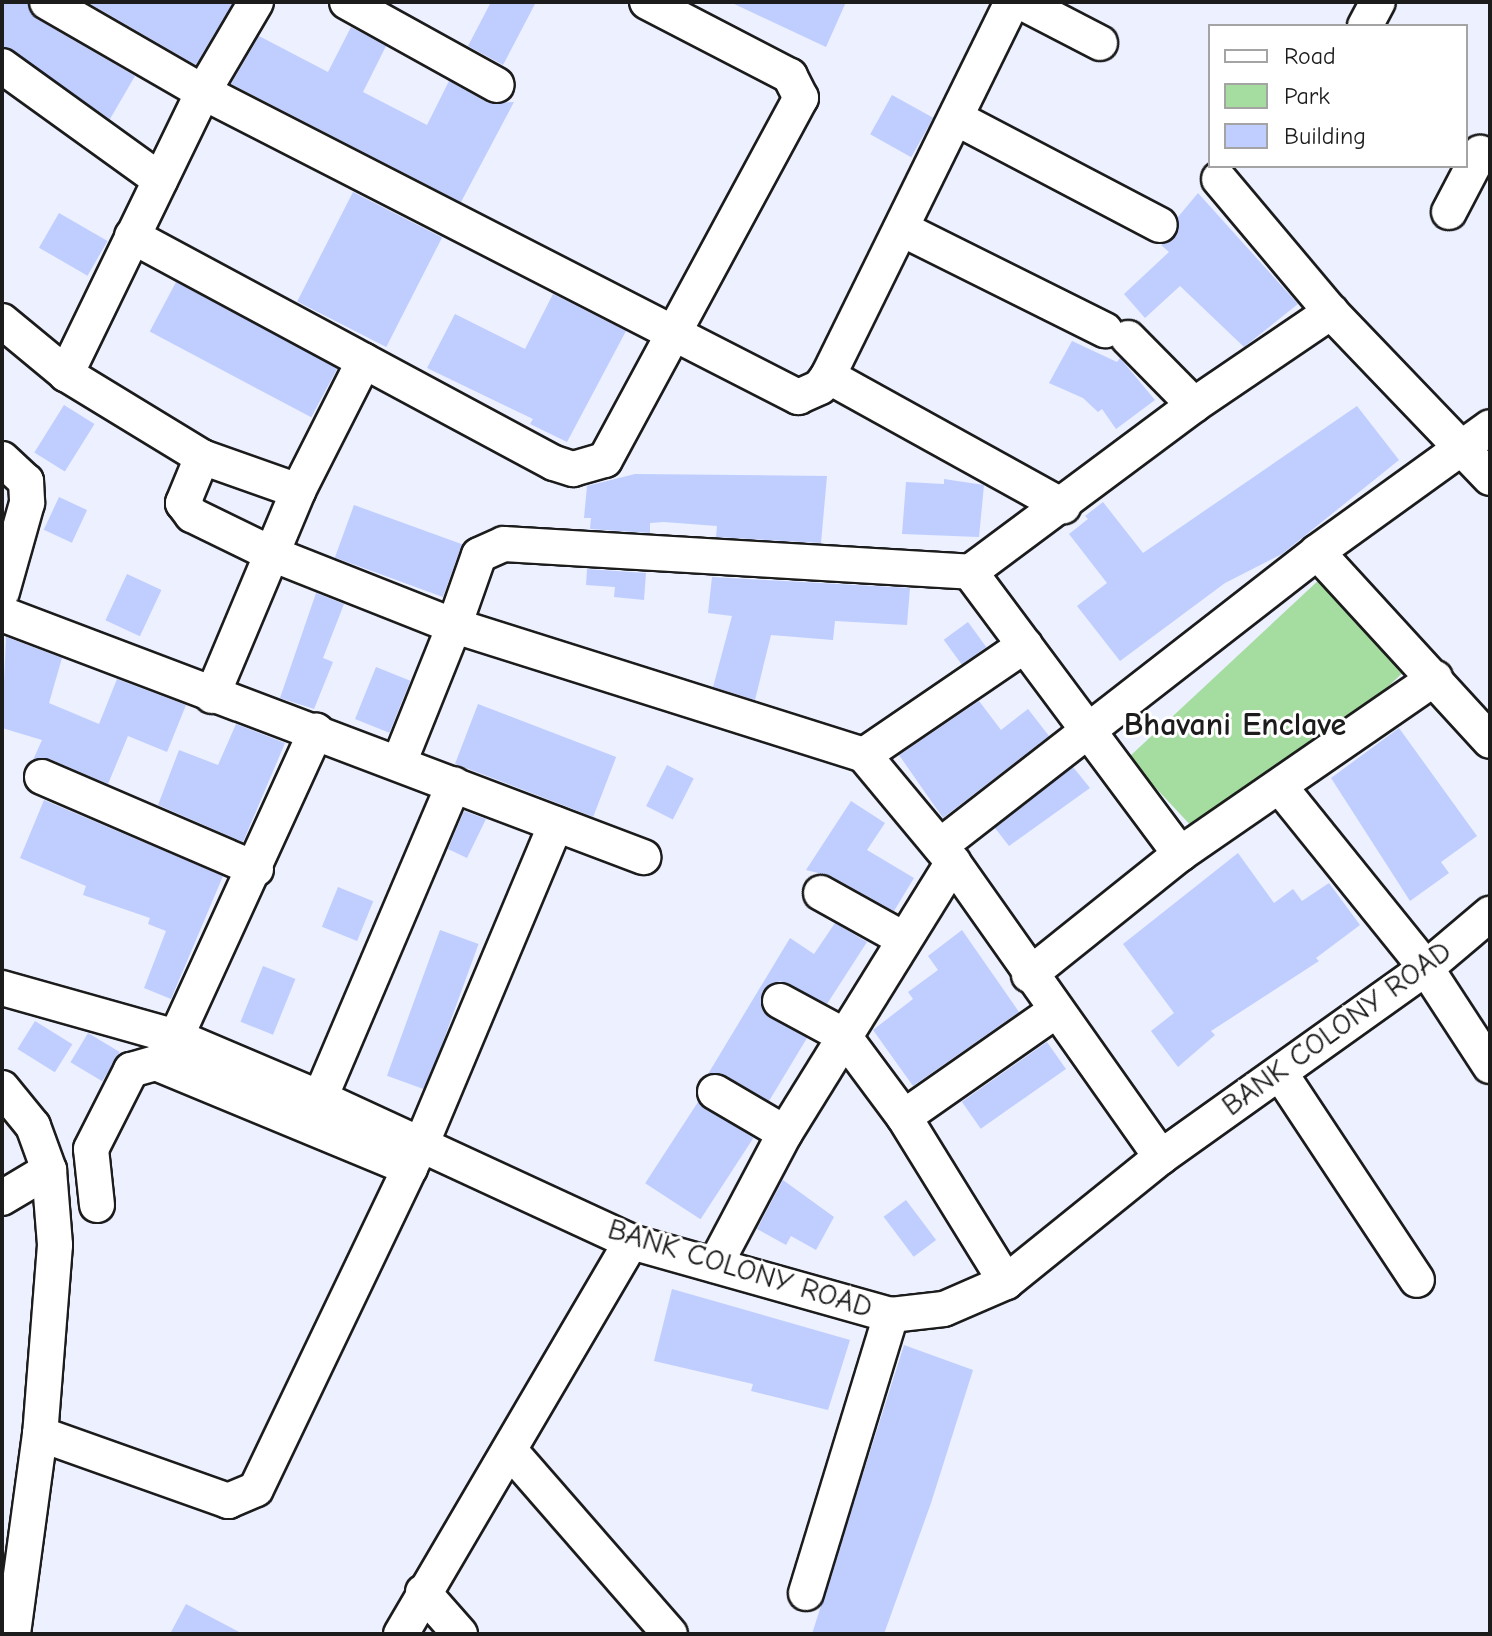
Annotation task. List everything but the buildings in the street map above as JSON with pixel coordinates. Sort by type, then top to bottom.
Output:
[{"type":"street","points":[[47,2],[203,92],[673,330],[798,397],[810,395],[828,376],[1012,2]]},
{"type":"street","points":[[66,374],[203,92],[256,2]]},
{"type":"street","points":[[347,2],[497,85]]},
{"type":"street","points":[[132,236],[573,469],[605,460],[801,98],[790,76],[647,2]]},
{"type":"street","points":[[1021,2],[1100,43]]},
{"type":"street","points":[[1366,24],[1378,2]]},
{"type":"street","points":[[2,66],[160,180]]},
{"type":"street","points":[[956,118],[1160,225]]},
{"type":"street","points":[[1449,212],[1479,152]]},
{"type":"street","points":[[1219,179],[1331,312],[1490,478]]},
{"type":"street","points":[[902,229],[1117,334],[1194,405]]},
{"type":"street","points":[[399,763],[479,555],[504,544],[970,572],[1063,506],[1194,405],[1331,312]]},
{"type":"street","points":[[2,321],[66,374],[202,457],[298,491]]},
{"type":"street","points":[[212,696],[298,491],[364,361]]},
{"type":"street","points":[[828,376],[1063,506]]},
{"type":"street","points":[[715,1265],[785,1133],[902,938],[947,854],[1087,729],[1317,552],[1490,427]]},
{"type":"street","points":[[202,457],[183,503],[192,515],[272,554],[454,626],[864,755],[947,854],[1054,1012],[1161,1157]]},
{"type":"street","points":[[2,459],[26,481],[27,503],[2,592]]},
{"type":"street","points":[[1317,552],[1490,741]]},
{"type":"street","points":[[970,572],[1180,854]]},
{"type":"street","points":[[2,614],[643,857]]},
{"type":"street","points":[[864,755],[1025,645]]},
{"type":"street","points":[[1029,975],[1180,854],[1435,678]]},
{"type":"street","points":[[176,1037],[256,869],[316,731]]},
{"type":"street","points":[[42,777],[256,869]]},
{"type":"street","points":[[320,1098],[454,784]]},
{"type":"street","points":[[1280,787],[1426,968],[1490,1066]]},
{"type":"street","points":[[40,1434],[228,1501],[256,1489],[416,1157],[556,824]]},
{"type":"street","points":[[821,893],[902,938]]},
{"type":"street","name":"BANK COLONY ROAD","points":[[2,988],[176,1037],[320,1098],[416,1157],[631,1242],[891,1315],[944,1309],[1006,1282],[1161,1157],[1426,968],[1490,914]]},
{"type":"street","points":[[780,1001],[843,1035],[904,1117],[1006,1282]]},
{"type":"street","points":[[904,1117],[1054,1012]]},
{"type":"street","points":[[97,1205],[91,1149],[131,1070],[156,1063],[416,1157]]},
{"type":"street","points":[[1280,1073],[1417,1280]]},
{"type":"street","points":[[2,1088],[33,1126],[49,1170],[55,1245],[40,1434],[13,1634]]},
{"type":"street","points":[[715,1092],[785,1133]]},
{"type":"street","points":[[2,1198],[49,1170]]},
{"type":"street","points":[[401,1634],[423,1592],[512,1453],[631,1242]]},
{"type":"street","points":[[806,1593],[891,1315]]},
{"type":"street","points":[[512,1453],[670,1634]]},
{"type":"street","points":[[423,1592],[460,1634]]},
{"type":"green space","points":[[1321,578],[1406,669],[1213,849],[1128,758]]},
{"type":"district","name":"Bhavani Enclave","points":[[1235,725]]}]
